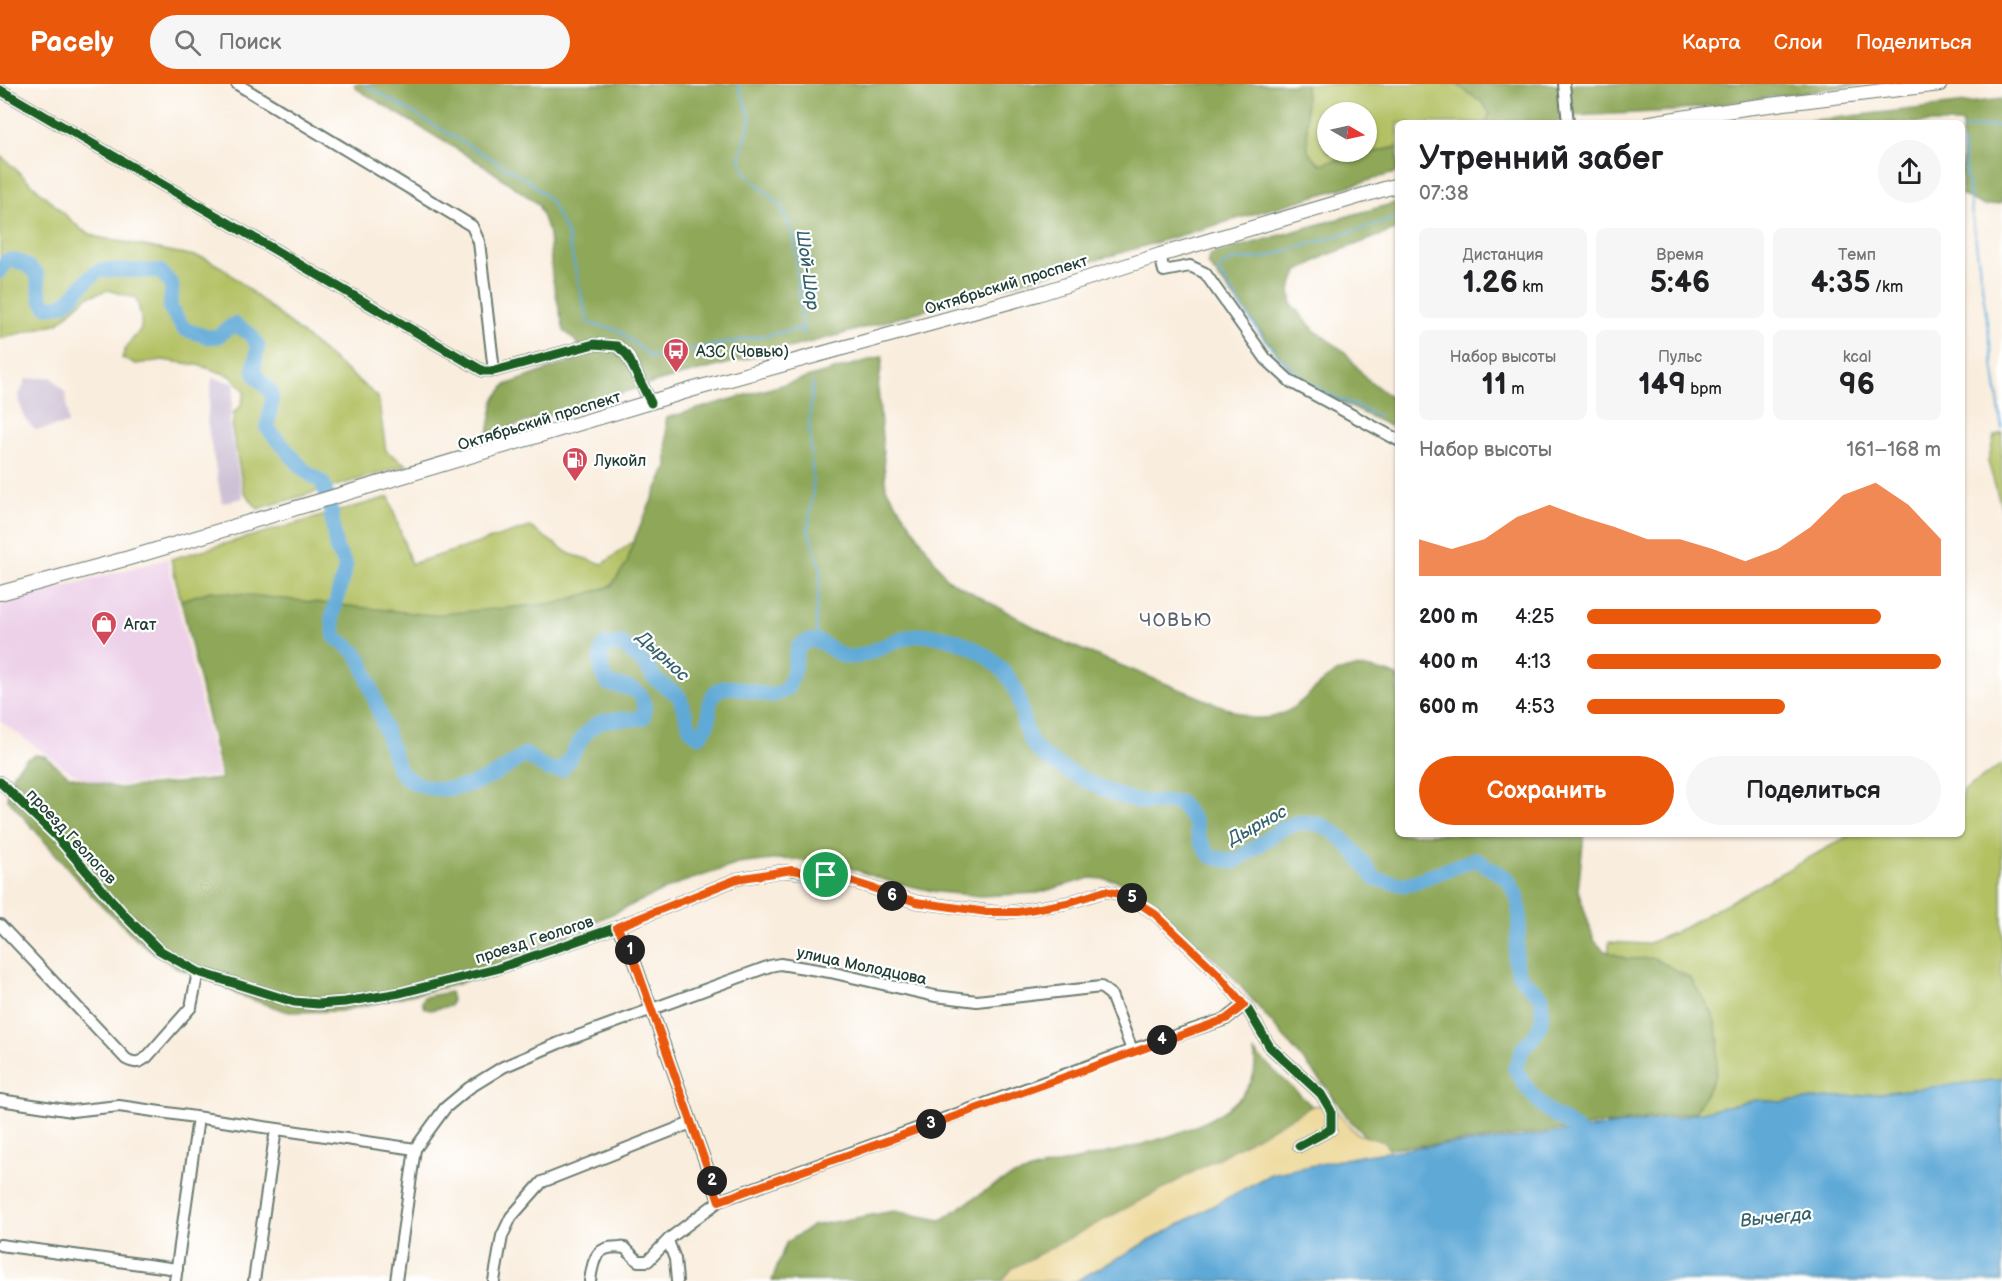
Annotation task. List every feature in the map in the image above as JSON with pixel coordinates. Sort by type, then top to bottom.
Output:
[{"type":"main road","points":[[1669,120],[1745,108],[1940,84]]},
{"type":"main road","name":"Октябрьский проспект","points":[[0,593],[651,403],[1038,294],[1395,185]]},
{"type":"street","points":[[237,84],[472,226],[479,242],[494,371]]},
{"type":"street","points":[[1564,84],[1568,120]]},
{"type":"street","points":[[0,90],[483,371],[494,371],[594,344],[617,346],[627,355],[651,403]]},
{"type":"street","points":[[1160,255],[1164,271],[1190,266],[1205,273],[1266,359],[1291,382],[1395,438]]},
{"type":"street","name":"проезд Геологов","points":[[0,782],[56,836],[148,940],[171,959],[198,972],[294,1002],[343,1003],[400,993],[496,969],[617,927],[737,879],[782,871],[838,877],[916,902],[1003,913],[1067,903],[1105,891],[1113,892],[1137,900],[1155,914],[1218,974],[1244,1005],[1270,1047],[1316,1088],[1330,1111],[1331,1129],[1299,1146]]},
{"type":"street","points":[[0,925],[126,1059],[133,1063],[140,1062],[147,1057],[185,1016],[191,1007],[198,972]]},
{"type":"street","points":[[617,927],[631,951],[719,1201]]},
{"type":"street","name":"улица Молодцова","points":[[415,1149],[445,1108],[469,1088],[503,1067],[651,1009],[780,964],[830,972],[935,996],[977,1001],[1101,987],[1110,995],[1132,1050]]},
{"type":"street","points":[[590,1281],[593,1261],[598,1253],[607,1249],[625,1248],[638,1261],[648,1261],[668,1241],[719,1201],[1132,1050],[1226,1019],[1244,1005]]},
{"type":"street","points":[[0,1100],[72,1111],[119,1106],[415,1149],[396,1281]]},
{"type":"street","points":[[175,1281],[198,1118]]},
{"type":"street","points":[[494,1281],[502,1236],[511,1217],[542,1182],[692,1123]]},
{"type":"street","points":[[254,1281],[276,1129]]},
{"type":"street","points":[[668,1241],[675,1259],[677,1281]]},
{"type":"street","points":[[0,1245],[177,1269]]},
{"type":"shaded area","points":[[52,377],[66,394],[68,424],[35,430],[23,416],[19,395],[26,379]]},
{"type":"shaded area","points":[[212,378],[235,383],[229,426],[243,498],[222,503],[207,422]]},
{"type":"shaded area","points":[[167,559],[218,776],[120,785],[95,782],[71,772],[0,721],[0,604]]},
{"type":"green space","points":[[354,84],[1305,84],[1308,152],[1317,162],[1320,164],[1377,162],[1377,152],[1395,148],[1395,173],[839,335],[660,381],[488,434],[494,400],[506,385],[575,360],[578,347],[572,337],[564,331],[552,276],[549,234],[538,204],[483,165],[357,89]]},
{"type":"green space","points":[[1305,84],[1456,84],[1484,104],[1490,114],[1487,120],[1395,120],[1395,148],[1377,152],[1377,102],[1317,102],[1317,160],[1308,152]]},
{"type":"green space","points":[[1456,84],[1862,84],[1674,111],[1574,116],[1563,120],[1487,120],[1490,114],[1484,104]]},
{"type":"green space","points":[[2002,99],[2002,203],[1984,206],[1965,196],[1965,120],[1816,120]]},
{"type":"green space","points":[[0,155],[82,230],[97,237],[205,258],[223,268],[378,397],[386,451],[407,465],[258,509],[244,492],[232,429],[234,412],[241,406],[245,391],[231,376],[198,365],[162,360],[136,364],[122,358],[126,348],[141,329],[136,298],[108,290],[87,297],[58,323],[0,339]]},
{"type":"green space","points":[[1395,203],[1395,230],[1325,256],[1297,272],[1290,290],[1292,305],[1314,330],[1345,352],[1365,377],[1395,401],[1395,429],[1322,393],[1293,374],[1208,264],[1210,255]]},
{"type":"green space","points":[[883,356],[878,388],[886,488],[947,579],[1058,640],[1251,718],[1269,718],[1284,713],[1338,672],[1358,668],[1395,675],[1395,837],[1584,837],[1578,890],[1594,940],[1603,950],[1628,959],[1654,958],[1690,978],[1712,1012],[1719,1039],[1716,1075],[1695,1112],[1493,1139],[1390,1148],[1367,1138],[1348,1118],[1322,1082],[1226,969],[1136,890],[1116,880],[1090,878],[1038,893],[980,896],[937,892],[884,880],[839,864],[782,859],[738,864],[680,883],[458,984],[341,1011],[289,1012],[238,995],[218,983],[179,969],[143,945],[92,896],[7,798],[13,773],[26,759],[36,755],[44,756],[69,776],[119,788],[222,779],[181,600],[211,591],[431,615],[557,603],[611,586],[627,563],[633,542],[667,466],[666,418]]},
{"type":"green space","points":[[2002,432],[2002,509],[1988,462],[1994,437]]},
{"type":"green space","points":[[389,497],[411,564],[530,527],[570,554],[603,564],[635,540],[629,564],[612,588],[557,605],[432,617],[181,602],[171,559]]},
{"type":"green space","points":[[2002,764],[2002,1079],[1854,1096],[1782,1102],[1756,1100],[1679,1117],[1607,1126],[1609,942],[1647,944],[1675,932],[1847,837],[1965,837],[1965,790]]},
{"type":"green space","points":[[450,992],[452,1000],[450,1006],[430,1010],[424,1008],[422,1002],[424,997]]},
{"type":"green space","points":[[1254,1052],[1312,1106],[1170,1185],[1013,1268],[1002,1281],[772,1281],[786,1243],[812,1226],[894,1211],[941,1220],[985,1191],[1014,1176],[1161,1139],[1200,1124],[1232,1105],[1251,1081]]},
{"type":"sand","points":[[1321,1105],[1333,1108],[1357,1134],[1384,1142],[1391,1153],[1271,1174],[1076,1281],[1002,1281],[1013,1268],[1170,1185],[1312,1106]]},
{"type":"water","name":"Вычегда","points":[[2002,1079],[2002,1281],[1076,1281],[1271,1174],[1359,1156],[1420,1147],[1493,1141],[1679,1117],[1757,1100],[1782,1102],[1854,1096]]},
{"type":"waterway","points":[[364,84],[529,181],[549,199],[567,234],[588,323],[618,330],[651,357],[804,328]]},
{"type":"waterway","name":"Шой-Шор","points":[[738,84],[751,119],[740,158],[747,175],[781,206],[794,237],[803,338]]},
{"type":"waterway","points":[[1965,129],[2002,125]]},
{"type":"waterway","points":[[1965,164],[2002,428]]},
{"type":"waterway","points":[[1379,416],[1322,390],[1279,357],[1219,272],[1221,266],[1233,260],[1262,258],[1395,219]]},
{"type":"waterway","name":"Дырнос","points":[[0,271],[8,260],[21,262],[31,268],[37,274],[41,299],[47,307],[56,306],[70,299],[94,274],[101,270],[160,271],[172,285],[170,308],[184,329],[208,337],[218,336],[234,324],[250,334],[258,346],[254,369],[256,376],[271,392],[272,401],[267,428],[305,471],[323,483],[330,505],[336,548],[346,565],[332,617],[335,637],[354,651],[362,662],[399,771],[413,782],[446,789],[463,786],[496,774],[525,754],[547,769],[561,770],[581,740],[600,722],[643,718],[644,701],[641,696],[631,689],[608,684],[605,679],[601,665],[603,646],[621,643],[644,664],[655,679],[679,696],[691,730],[699,736],[707,725],[710,703],[717,691],[732,687],[774,695],[787,689],[793,674],[798,647],[807,642],[822,643],[841,655],[849,657],[859,656],[900,639],[918,635],[940,636],[953,640],[991,659],[1010,679],[1019,698],[1027,732],[1034,746],[1041,753],[1078,777],[1129,799],[1147,802],[1179,802],[1195,822],[1199,839],[1210,856],[1234,862],[1280,830],[1296,823],[1310,822],[1323,826],[1347,843],[1375,879],[1406,885],[1475,859],[1508,879],[1518,899],[1520,917],[1515,963],[1520,977],[1542,997],[1542,1021],[1535,1035],[1523,1048],[1515,1068],[1525,1085],[1542,1105],[1574,1128],[1583,1147]]},
{"type":"waterway","name":"Шой-Шор","points":[[813,382],[809,422],[813,487],[808,530],[821,568],[816,616],[817,639]]},
{"type":"cycle path","points":[[0,90],[483,371],[494,371],[594,344],[617,346],[627,355],[651,403]]},
{"type":"cycle path","points":[[0,782],[56,836],[126,917],[159,950],[198,972],[294,1002],[318,1004],[345,1002],[400,993],[496,969],[617,927],[737,879],[782,871],[838,877],[916,902],[1003,913],[1067,903],[1105,891],[1128,896],[1155,914],[1218,974],[1247,1008],[1270,1047],[1321,1094],[1331,1111],[1331,1129],[1299,1146]]},
{"type":"place","name":"АЗС (Човью)","points":[[676,374]]},
{"type":"place","name":"Лукойл","points":[[575,483]]},
{"type":"place","name":"Агат","points":[[104,647]]},
{"type":"district","name":"ЧОВЬЮ","points":[[1176,620]]},
{"type":"route","points":[[792,870],[826,875],[850,880],[887,895],[916,902],[987,912],[1018,912],[1067,903],[1105,891],[1128,896],[1155,914],[1218,974],[1244,1005],[1226,1019],[1132,1050],[719,1201],[631,951],[617,927],[737,879],[792,870]]}]
